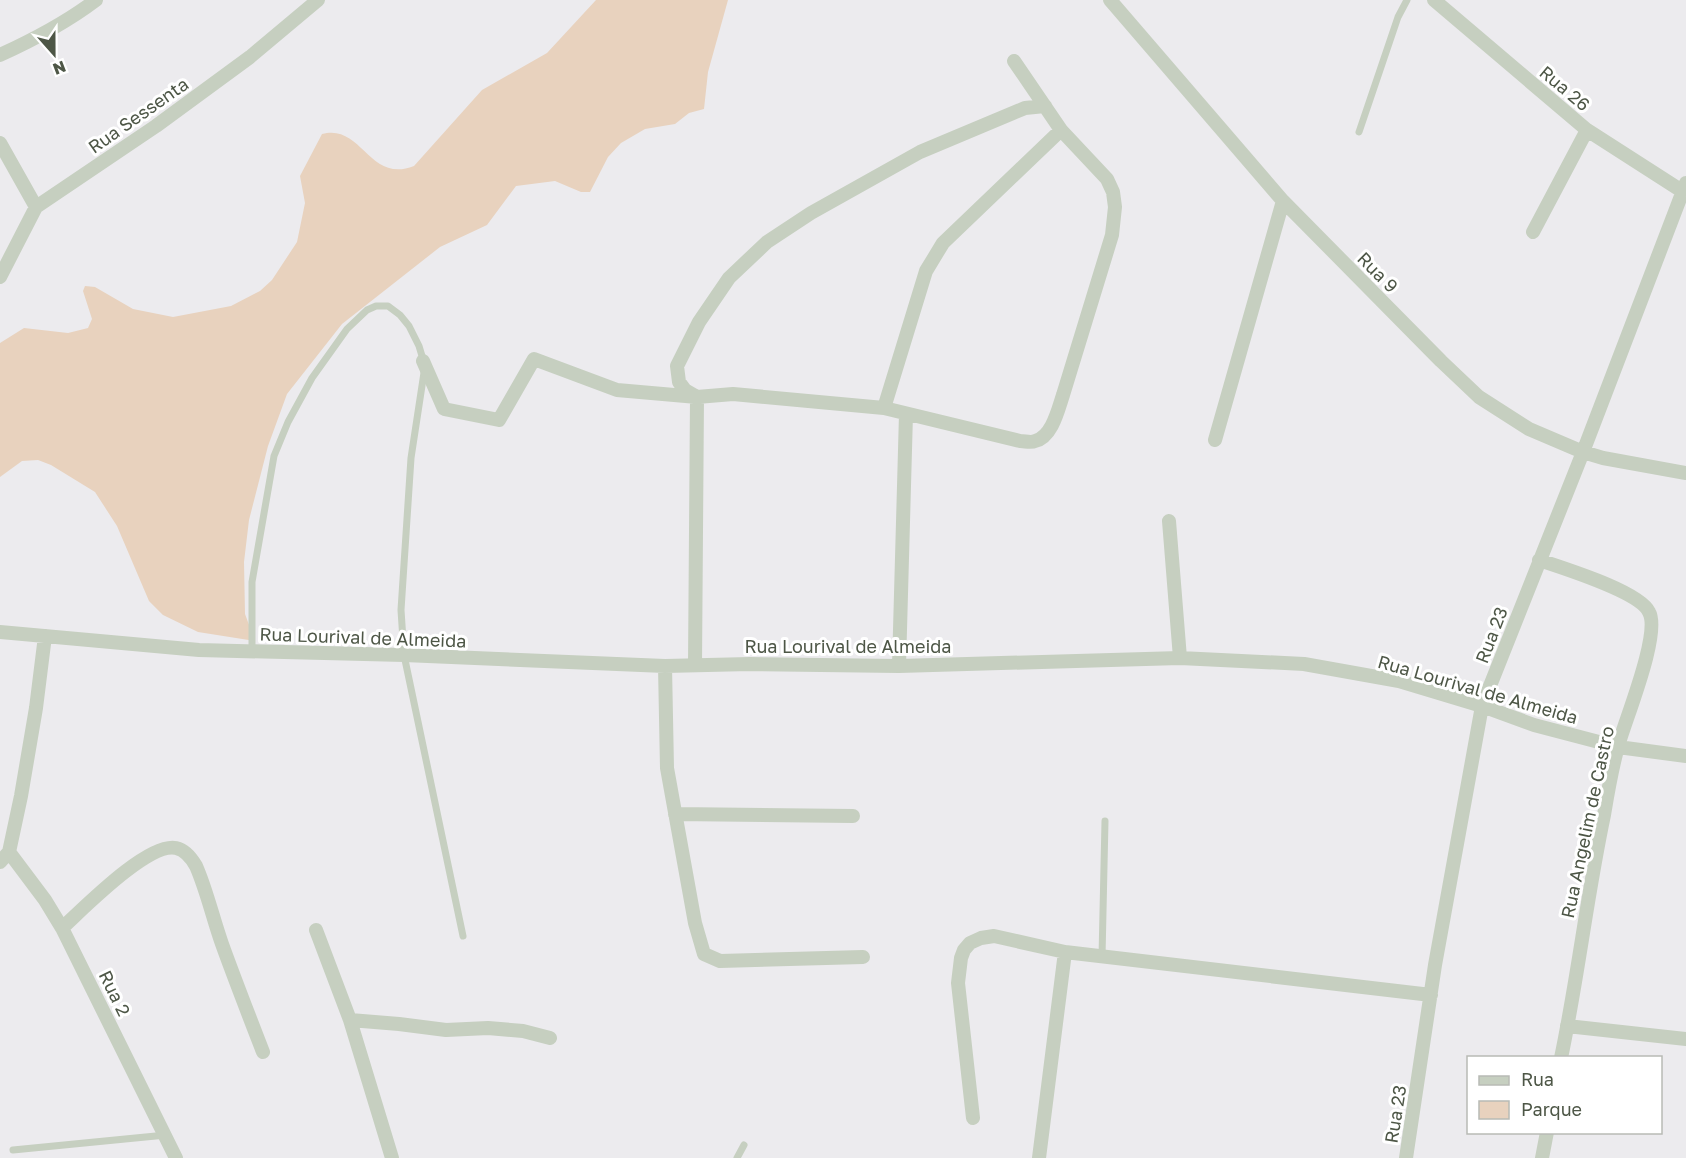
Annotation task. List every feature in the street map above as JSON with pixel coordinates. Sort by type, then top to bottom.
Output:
[{"type":"street","points":[[0,55],[71,17],[96,0]]},
{"type":"street","name":"Rua Sessenta","points":[[0,276],[36,207],[156,126],[241,64],[318,0]]},
{"type":"street","name":"Rua 9","points":[[1110,0],[1283,201],[1479,397],[1529,429],[1583,452],[1603,458],[1686,473]]},
{"type":"street","name":"Rua 26","points":[[1434,0],[1587,130],[1684,187]]},
{"type":"street","points":[[423,361],[444,409],[499,420],[534,359],[617,390],[697,397],[734,394],[884,408],[1020,441],[1033,442],[1041,439],[1054,421],[1112,235],[1115,207],[1113,192],[1107,179],[1061,130],[1014,61]]},
{"type":"street","points":[[697,397],[685,390],[679,381],[677,366],[681,355],[699,322],[729,278],[767,242],[811,213],[920,152],[1025,108],[1045,106]]},
{"type":"street","points":[[884,408],[926,271],[943,243],[1061,130]]},
{"type":"street","points":[[1533,232],[1587,130]]},
{"type":"street","points":[[0,143],[36,207]]},
{"type":"street","name":"Rua 23","points":[[1406,1158],[1431,995],[1482,706],[1583,452],[1684,187]]},
{"type":"street","points":[[1215,440],[1283,201]]},
{"type":"street","points":[[695,665],[697,397]]},
{"type":"street","points":[[899,666],[906,414]]},
{"type":"street","points":[[1168,521],[1180,658]]},
{"type":"street","name":"Rua Angelim de Castro","points":[[1539,560],[1616,588],[1641,603],[1650,613],[1652,621],[1646,658],[1618,747],[1593,869],[1561,1056]]},
{"type":"street","name":"Rua Lourival de Almeida","points":[[0,632],[199,650],[404,655],[665,666],[899,666],[1180,658],[1304,664],[1399,681],[1482,706],[1534,725],[1618,747],[1686,756]]},
{"type":"street","points":[[5,857],[34,719],[45,636]]},
{"type":"street","points":[[665,666],[667,768],[695,923],[702,948],[708,957],[720,961],[863,957]]},
{"type":"street","points":[[675,814],[853,816]]},
{"type":"street","points":[[62,928],[111,882],[140,861],[164,849],[175,848],[185,852],[195,864],[222,945],[263,1052]]},
{"type":"street","name":"Rua 2","points":[[5,857],[45,900],[62,928],[176,1158]]},
{"type":"street","points":[[316,930],[350,1020],[392,1158]]},
{"type":"street","points":[[973,1118],[958,984],[961,958],[970,943],[994,936],[1065,952],[1102,957],[1431,995]]},
{"type":"street","points":[[1039,1158],[1065,952]]},
{"type":"street","points":[[350,1020],[446,1030],[488,1028],[523,1031],[550,1038]]},
{"type":"street","points":[[1568,1026],[1686,1039]]},
{"type":"street","points":[[1542,1158],[1547,1134]]},
{"type":"lane","points":[[1359,132],[1398,17],[1407,0]]},
{"type":"lane","points":[[252,652],[252,582],[274,456],[288,422],[312,378],[347,329],[367,310],[376,306],[388,306],[409,326],[419,346],[424,366],[411,458],[401,610],[404,655],[463,936]]},
{"type":"lane","points":[[1102,957],[1105,821]]},
{"type":"lane","points":[[13,1150],[166,1136]]},
{"type":"lane","points":[[737,1158],[744,1145]]},
{"type":"green space","points":[[596,0],[728,0],[708,72],[704,109],[689,113],[675,124],[645,129],[621,143],[608,157],[590,192],[581,192],[555,181],[516,186],[487,225],[440,247],[342,324],[287,394],[268,446],[249,520],[244,562],[245,614],[255,641],[198,632],[163,615],[149,601],[117,526],[95,492],[51,465],[38,460],[22,461],[0,477],[0,343],[24,328],[68,333],[88,328],[92,319],[83,291],[85,286],[95,287],[133,309],[173,317],[231,306],[260,291],[272,280],[297,242],[305,203],[300,176],[322,134],[336,133],[347,137],[386,167],[399,169],[414,166],[482,90],[547,53]]}]
